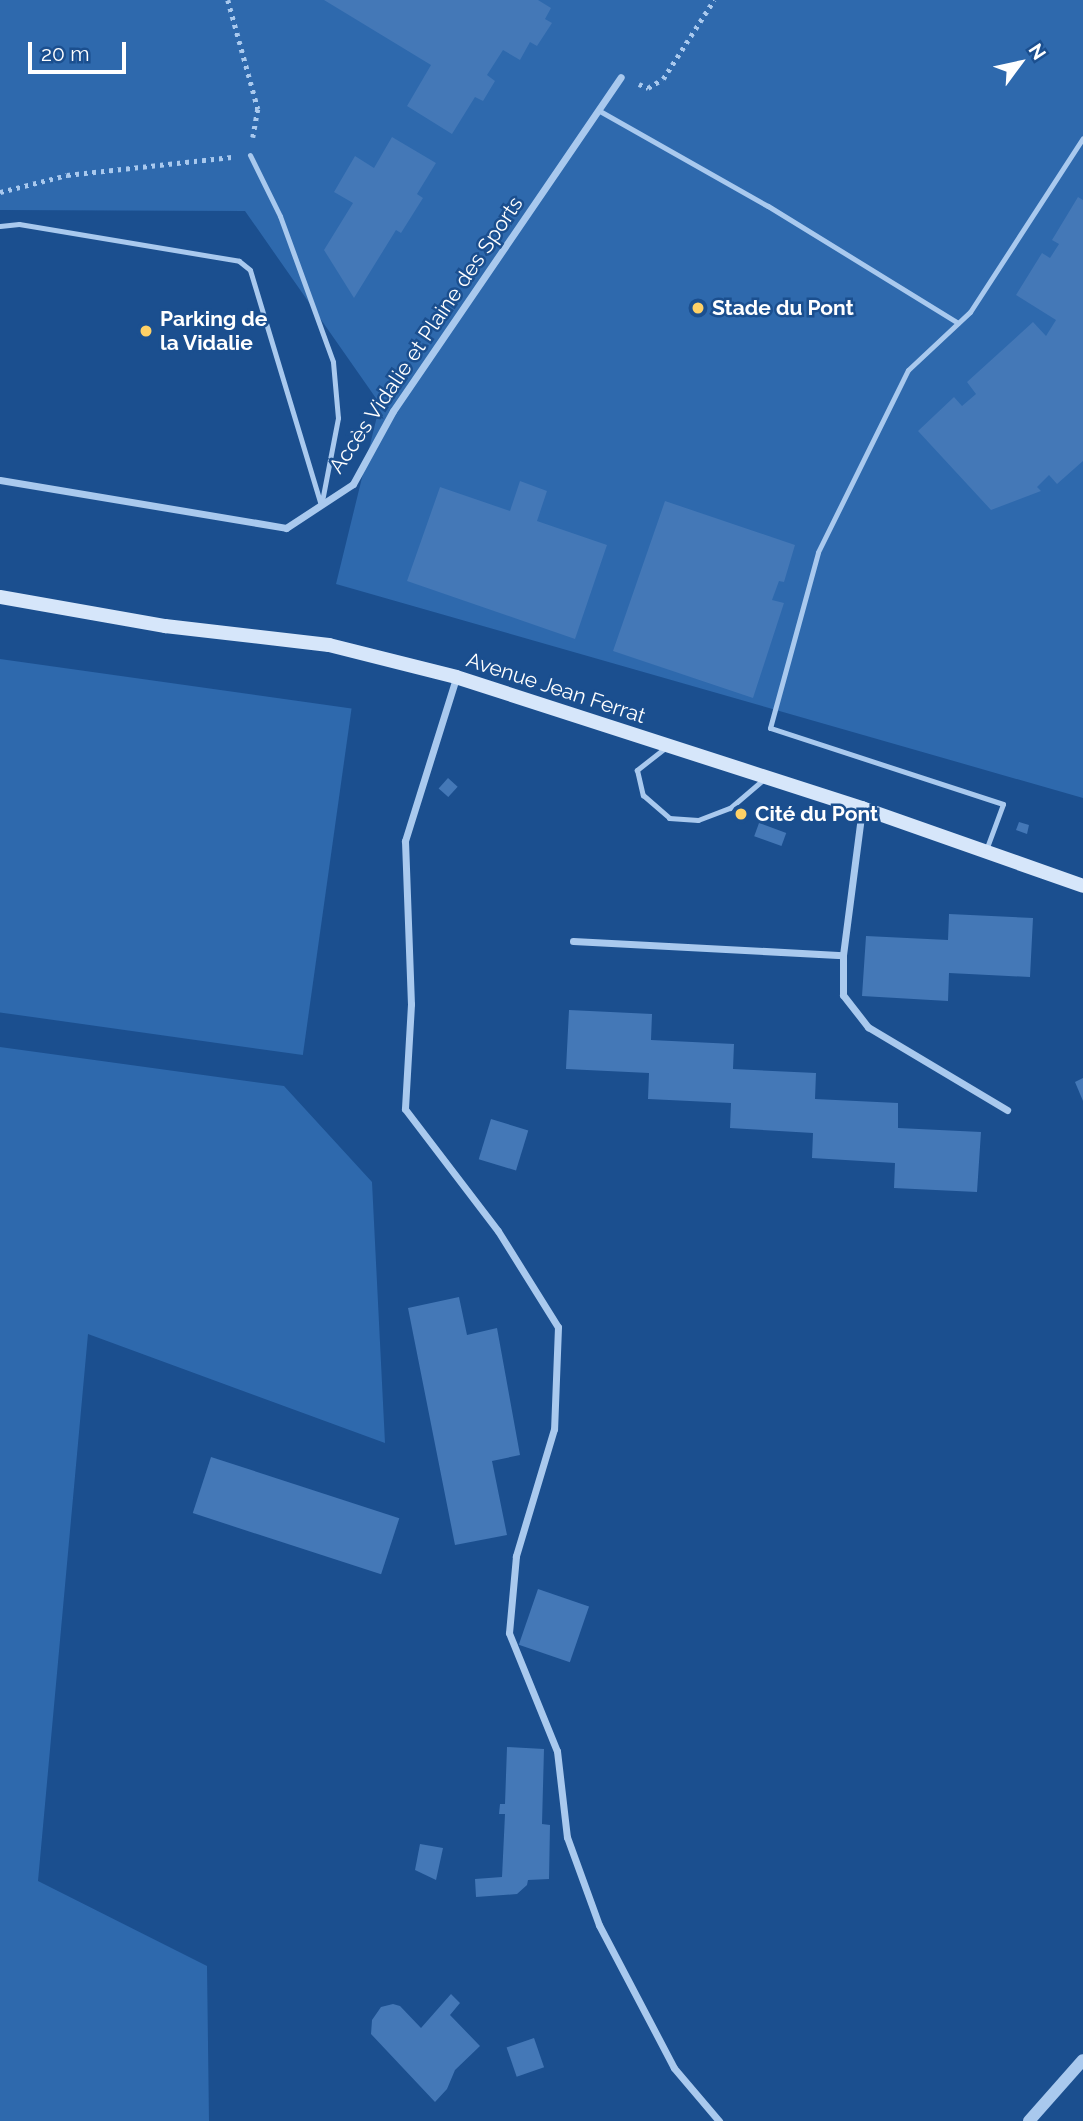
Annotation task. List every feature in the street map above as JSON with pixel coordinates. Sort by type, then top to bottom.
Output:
[{"type":"main road","name":"Avenue Jean Ferrat","points":[[0,597],[165,626],[329,645],[456,677],[862,808],[1083,886]]},
{"type":"street","name":"Accès Vidalie et Plaine des Sports","points":[[0,480],[286,527],[321,505],[353,484],[393,411],[621,77]]},
{"type":"street","points":[[456,677],[405,841],[411,1004],[405,1109],[498,1231],[558,1327],[554,1429],[516,1556],[509,1633],[557,1751],[567,1837],[599,1925],[674,2068],[719,2121]]},
{"type":"street","points":[[862,808],[843,955],[843,995],[868,1027],[1007,1110]]},
{"type":"street","points":[[573,941],[843,955]]},
{"type":"street","points":[[1030,2121],[1083,2060]]},
{"type":"lane","points":[[598,110],[768,206],[958,323]]},
{"type":"lane","points":[[986,850],[1003,804],[770,728],[818,552],[908,370],[970,312],[1083,138]]},
{"type":"lane","points":[[250,155],[281,216],[333,362],[338,418],[321,505]]},
{"type":"lane","points":[[0,226],[19,224],[239,261],[250,270],[321,505]]},
{"type":"lane","points":[[667,747],[637,770],[643,795],[669,818],[698,820],[730,808],[765,778]]},
{"type":"path","points":[[0,192],[67,175],[250,155],[258,108],[228,0]]},
{"type":"path","points":[[621,77],[648,88],[663,79],[714,0]]},
{"type":"shaded area","name":"Stade du Pont","points":[[0,0],[1083,0],[1083,798],[336,584],[380,404],[245,211],[0,210]]},
{"type":"shaded area","points":[[0,659],[352,708],[303,1055],[0,1012]]},
{"type":"shaded area","points":[[0,1047],[284,1086],[372,1182],[385,1443],[88,1334],[38,1881],[207,1966],[209,2121],[0,2121]]},
{"type":"building","points":[[324,0],[538,0],[551,8],[545,19],[552,23],[537,46],[530,42],[520,60],[503,50],[487,75],[495,81],[483,101],[475,97],[452,134],[407,106],[431,65]]},
{"type":"building","points":[[392,137],[436,163],[417,194],[423,198],[401,233],[396,230],[354,298],[324,250],[353,203],[334,192],[355,156],[374,168]]},
{"type":"building","points":[[1078,197],[1083,200],[1083,461],[1057,484],[1049,475],[1037,487],[1041,491],[991,510],[918,431],[954,397],[962,406],[976,394],[967,382],[1033,322],[1046,336],[1056,320],[1016,295],[1042,253],[1050,258],[1059,244],[1052,240]]},
{"type":"building","points":[[520,481],[547,491],[537,521],[607,545],[575,639],[407,581],[440,487],[510,511]]},
{"type":"building","points":[[665,501],[795,545],[784,582],[779,581],[772,600],[784,603],[753,698],[613,651]]},
{"type":"building","points":[[448,778],[458,787],[448,797],[439,788]]},
{"type":"building","points":[[1019,822],[1029,825],[1027,834],[1016,830]]},
{"type":"building","points":[[759,823],[786,833],[781,846],[754,836]]},
{"type":"building","points":[[949,914],[1033,918],[1030,977],[949,973],[948,1001],[862,996],[866,936],[948,940]]},
{"type":"building","points":[[569,1010],[652,1014],[651,1040],[734,1044],[733,1069],[816,1073],[815,1099],[898,1103],[898,1128],[981,1132],[977,1192],[894,1188],[895,1163],[812,1158],[813,1133],[730,1128],[731,1103],[648,1099],[649,1073],[566,1069]]},
{"type":"building","points":[[1083,1078],[1083,1101],[1075,1082]]},
{"type":"building","points":[[491,1119],[528,1130],[516,1171],[479,1159]]},
{"type":"building","points":[[459,1297],[467,1335],[497,1328],[520,1455],[492,1461],[507,1535],[455,1545],[408,1308]]},
{"type":"building","points":[[211,1457],[399,1518],[381,1574],[193,1513]]},
{"type":"building","points":[[538,1589],[589,1607],[570,1662],[519,1645]]},
{"type":"building","points":[[507,1747],[544,1749],[542,1824],[550,1825],[549,1879],[528,1880],[527,1885],[517,1894],[476,1897],[475,1879],[502,1877],[505,1814],[499,1814],[500,1804],[505,1804]]},
{"type":"building","points":[[420,1844],[443,1848],[436,1880],[415,1870]]},
{"type":"building","points":[[451,1994],[460,2003],[450,2015],[480,2046],[455,2070],[447,2089],[435,2102],[371,2034],[372,2020],[381,2007],[393,2004],[400,2006],[421,2028]]},
{"type":"building","points":[[534,2038],[544,2067],[517,2077],[507,2047]]},
{"type":"place","name":"Stade du Pont","points":[[698,308]]},
{"type":"place","name":"Parking de la Vidalie","points":[[146,331]]},
{"type":"place","name":"Cité du Pont","points":[[741,814]]}]
